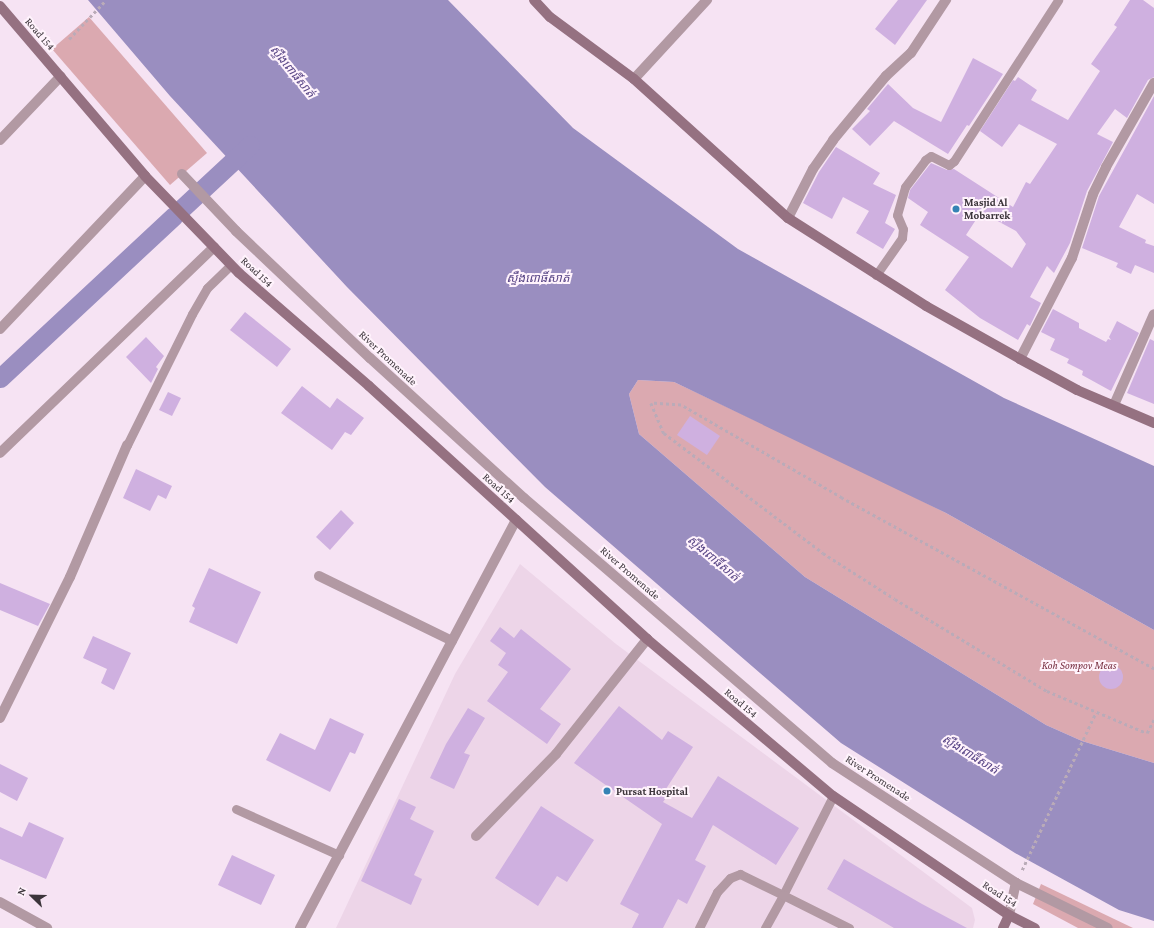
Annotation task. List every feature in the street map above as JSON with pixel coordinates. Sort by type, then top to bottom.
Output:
[{"type":"main road","points":[[534,0],[550,17],[634,79],[788,218],[876,275],[1020,359],[1077,390],[1154,423]]},
{"type":"main road","name":"Road 154","points":[[0,6],[145,176],[231,265],[647,639],[833,796],[1009,915],[1034,928]]},
{"type":"main road","points":[[1003,928],[1009,915]]},
{"type":"street","points":[[634,79],[707,0]]},
{"type":"street","points":[[788,218],[813,169],[833,140],[886,76],[911,53],[946,0]]},
{"type":"street","points":[[0,140],[61,76]]},
{"type":"street","points":[[1020,359],[1072,258],[1093,194],[1106,167],[1154,83]]},
{"type":"street","points":[[0,329],[145,176]]},
{"type":"street","name":"River Promenade","points":[[183,176],[227,222],[370,358],[524,498],[832,763],[1016,883],[1108,928]]},
{"type":"street","points":[[0,453],[214,247]]},
{"type":"street","points":[[1114,405],[1154,314]]},
{"type":"street","points":[[0,718],[70,577],[127,445]]},
{"type":"street","points":[[300,928],[516,520]]},
{"type":"street","points":[[318,576],[452,641]]},
{"type":"street","points":[[476,836],[556,754],[647,639]]},
{"type":"street","points":[[1009,915],[1016,883]]},
{"type":"street","points":[[0,902],[47,928]]},
{"type":"lane","points":[[876,275],[902,238],[902,229],[897,215],[905,187],[925,160],[931,156],[949,165],[954,161],[1058,0]]},
{"type":"lane","points":[[127,445],[192,314],[207,288],[231,265]]},
{"type":"lane","points":[[765,928],[784,895],[833,796]]},
{"type":"lane","points":[[236,809],[339,855]]},
{"type":"lane","points":[[699,928],[717,892],[730,878],[740,874],[849,928]]},
{"type":"path","points":[[69,39],[106,0]]},
{"type":"path","points":[[1154,669],[842,498],[681,405],[652,403],[664,433],[823,553],[1047,691],[1147,734],[1154,719]]},
{"type":"path","points":[[1022,871],[1096,712]]},
{"type":"shaded area","name":"Pursat Hospital","points":[[520,564],[616,644],[972,908],[975,920],[973,928],[336,928],[455,674]]},
{"type":"green space","points":[[89,17],[207,153],[170,185],[52,49]]},
{"type":"green space","name":"Koh Sompov Meas","points":[[638,380],[674,382],[865,472],[946,513],[1154,630],[1154,763],[1082,741],[1046,725],[805,577],[639,434],[629,394]]},
{"type":"green space","points":[[1041,884],[1133,928],[1078,928],[1033,904]]},
{"type":"water","name":"ស្ទឹងពោធិ៍សាត់","points":[[88,0],[448,0],[573,128],[738,249],[1004,398],[1154,466],[1154,630],[946,513],[674,382],[638,380],[629,394],[639,434],[805,577],[1046,725],[1082,741],[1154,763],[1154,921],[1119,910],[1015,853],[841,743],[545,487],[347,287],[170,96]]},
{"type":"building","points":[[898,0],[927,0],[895,45],[875,29]]},
{"type":"building","points":[[1130,0],[1143,0],[1154,8],[1154,77],[1148,80],[1127,118],[1115,109],[1097,134],[1113,142],[1087,191],[1070,243],[1054,273],[1047,266],[1030,297],[1041,303],[1030,326],[1027,324],[1018,340],[980,318],[945,290],[969,257],[920,225],[928,212],[908,198],[910,190],[931,163],[947,170],[954,169],[1013,207],[1026,182],[1030,184],[1057,144],[1019,124],[1002,147],[980,131],[1013,80],[1015,81],[1018,77],[1037,90],[1031,100],[1068,120],[1100,71],[1091,64],[1117,27],[1114,25]],"holes":[[[981,212],[1016,231],[1026,244],[1012,268],[966,235]]]},
{"type":"building","points":[[973,58],[1003,74],[969,126],[967,125],[948,154],[894,121],[870,146],[852,129],[870,111],[867,109],[888,84],[913,108],[941,122]]},
{"type":"building","points":[[1154,96],[1154,204],[1137,194],[1119,227],[1146,240],[1145,243],[1154,246],[1154,273],[1135,265],[1131,274],[1116,267],[1118,263],[1082,248],[1099,196]]},
{"type":"building","points":[[836,147],[880,173],[873,184],[896,195],[885,223],[895,229],[883,249],[856,233],[869,211],[843,197],[832,219],[803,203],[819,172]]},
{"type":"building","points":[[1053,309],[1079,323],[1079,328],[1106,342],[1108,339],[1111,340],[1109,337],[1117,321],[1139,333],[1111,391],[1082,375],[1083,371],[1067,363],[1069,359],[1050,350],[1055,339],[1041,332]]},
{"type":"building","points":[[245,312],[291,349],[277,367],[230,330]]},
{"type":"building","points":[[146,337],[164,356],[156,367],[158,369],[151,383],[126,357]]},
{"type":"building","points":[[1150,339],[1154,341],[1154,404],[1127,393]]},
{"type":"building","points":[[302,386],[330,408],[337,398],[364,418],[351,435],[345,432],[332,450],[281,413]]},
{"type":"building","points":[[168,392],[181,398],[172,416],[159,410]]},
{"type":"building","points":[[690,416],[720,436],[707,455],[677,435]]},
{"type":"building","points":[[136,469],[172,486],[166,499],[158,495],[150,511],[123,498]]},
{"type":"building","points":[[341,510],[354,523],[330,550],[316,537]]},
{"type":"building","points":[[209,568],[261,592],[237,644],[189,622],[195,608],[192,606]]},
{"type":"building","points":[[0,583],[50,604],[38,626],[0,610]]},
{"type":"building","points":[[500,627],[514,638],[521,629],[571,669],[540,709],[561,724],[547,744],[487,701],[508,672],[498,665],[506,653],[490,641]]},
{"type":"building","points":[[93,636],[131,653],[114,690],[101,683],[107,669],[83,658]]},
{"type":"building","points":[[1111,665],[1120,668],[1123,677],[1120,686],[1111,689],[1102,686],[1099,677],[1102,668]]},
{"type":"building","points":[[619,706],[662,740],[668,731],[693,747],[664,792],[668,795],[663,802],[692,818],[718,776],[799,828],[776,865],[713,825],[695,860],[706,866],[687,904],[678,899],[663,928],[632,928],[639,914],[620,904],[662,824],[574,763]]},
{"type":"building","points":[[468,708],[485,718],[464,753],[470,755],[454,789],[430,778],[446,744]]},
{"type":"building","points":[[330,718],[364,734],[355,754],[350,752],[330,792],[266,760],[280,733],[315,750]]},
{"type":"building","points":[[0,764],[28,778],[17,801],[0,792]]},
{"type":"building","points":[[399,799],[416,807],[410,819],[434,831],[414,875],[422,879],[411,905],[361,881]]},
{"type":"building","points":[[541,806],[594,840],[567,882],[557,876],[538,906],[495,878]]},
{"type":"building","points":[[29,822],[64,838],[46,879],[0,859],[0,827],[22,837]]},
{"type":"building","points":[[232,855],[275,875],[261,905],[218,885]]},
{"type":"building","points":[[844,859],[967,928],[894,928],[827,889]]},
{"type":"waterway","points":[[179,211],[250,145]]},
{"type":"waterway","points":[[0,378],[174,216]]},
{"type":"place","name":"Masjid Al Mobarrek","points":[[956,209]]},
{"type":"place","name":"Pursat Hospital","points":[[607,791]]}]
